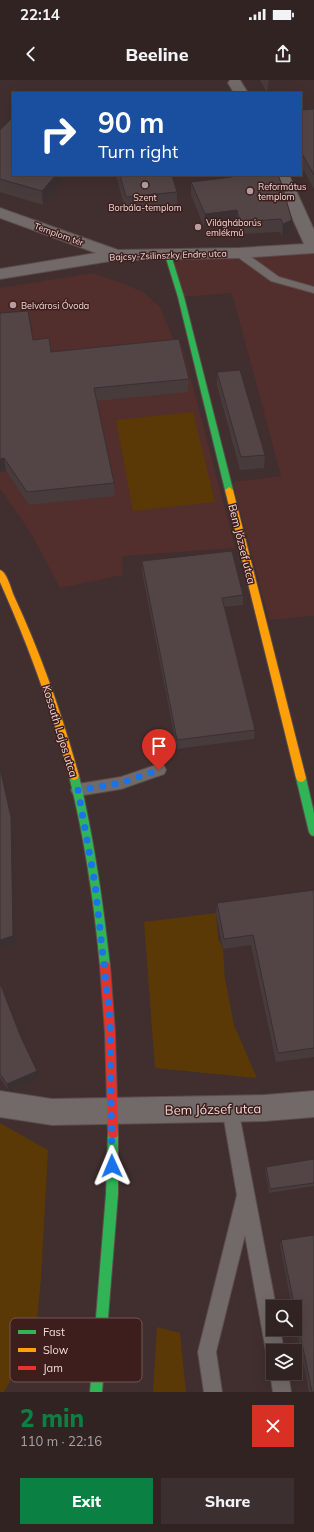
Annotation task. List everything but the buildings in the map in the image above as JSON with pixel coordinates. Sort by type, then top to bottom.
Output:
[{"type":"street","points":[[281,176],[314,248]]},
{"type":"street","name":"Templom tér","points":[[0,213],[117,255]]},
{"type":"street","name":"Bajcsy-Zsilinszky Endre utca","points":[[0,274],[117,255],[239,253],[314,248]]},
{"type":"street","name":"Bem József utca","points":[[168,255],[181,297],[314,832]]},
{"type":"street","name":"Kossuth Lajos utca","points":[[0,573],[18,611],[43,677],[67,750],[78,790],[95,884],[109,1012],[111,1110],[112,1179],[102,1318]]},
{"type":"street","points":[[0,1104],[52,1112],[111,1110]]},
{"type":"street","name":"Bem József utca","points":[[111,1110],[265,1108],[314,1104]]},
{"type":"street","name":"Kossuth Lajos utca","points":[[96,1392],[97,1382]]},
{"type":"lane","points":[[239,253],[276,279],[314,290]]},
{"type":"lane","points":[[78,790],[121,783],[159,770]]},
{"type":"lane","points":[[230,1108],[274,1344]]},
{"type":"lane","points":[[214,1392],[207,1352],[246,1194]]},
{"type":"lane","points":[[280,1380],[282,1392]]},
{"type":"shaded area","points":[[314,248],[314,616],[269,620],[233,482],[281,476],[232,293],[181,297],[168,255]]},
{"type":"shaded area","points":[[91,273],[143,292],[160,307],[173,338],[183,348],[235,548],[122,556],[123,575],[60,588],[32,535],[0,488],[0,288]]},
{"type":"shaded area","points":[[193,412],[215,502],[133,511],[116,420]]},
{"type":"shaded area","points":[[216,913],[218,938],[223,949],[225,979],[234,1025],[257,1078],[155,1068],[144,922]]},
{"type":"shaded area","points":[[0,1123],[48,1150],[41,1279],[37,1318],[10,1318],[10,1382],[4,1392],[0,1392]]},
{"type":"shaded area","points":[[157,1327],[180,1333],[186,1392],[153,1392]]},
{"type":"traffic: fast","points":[[168,255],[181,297],[229,490]]},
{"type":"traffic: fast","points":[[74,776],[85,823],[93,870],[105,966]]},
{"type":"traffic: fast","points":[[301,778],[314,832]]},
{"type":"traffic: fast","points":[[102,1318],[112,1194],[113,1133]]},
{"type":"traffic: fast","points":[[96,1392],[97,1382]]},
{"type":"traffic: slow","points":[[229,490],[301,778]]},
{"type":"traffic: slow","points":[[0,573],[22,622],[42,673],[74,776]]},
{"type":"traffic: jam","points":[[105,966],[110,1032],[113,1133]]},
{"type":"place","name":"Szent Borbála-templom","points":[[145,185]]},
{"type":"place","name":"Református templom","points":[[250,191]]},
{"type":"place","name":"Világháborús emlékmű","points":[[198,227]]},
{"type":"place","name":"Belvárosi Óvoda","points":[[13,305]]},
{"type":"route","points":[[112,1166],[110,1020],[95,884],[78,790],[117,784],[159,770]]}]
